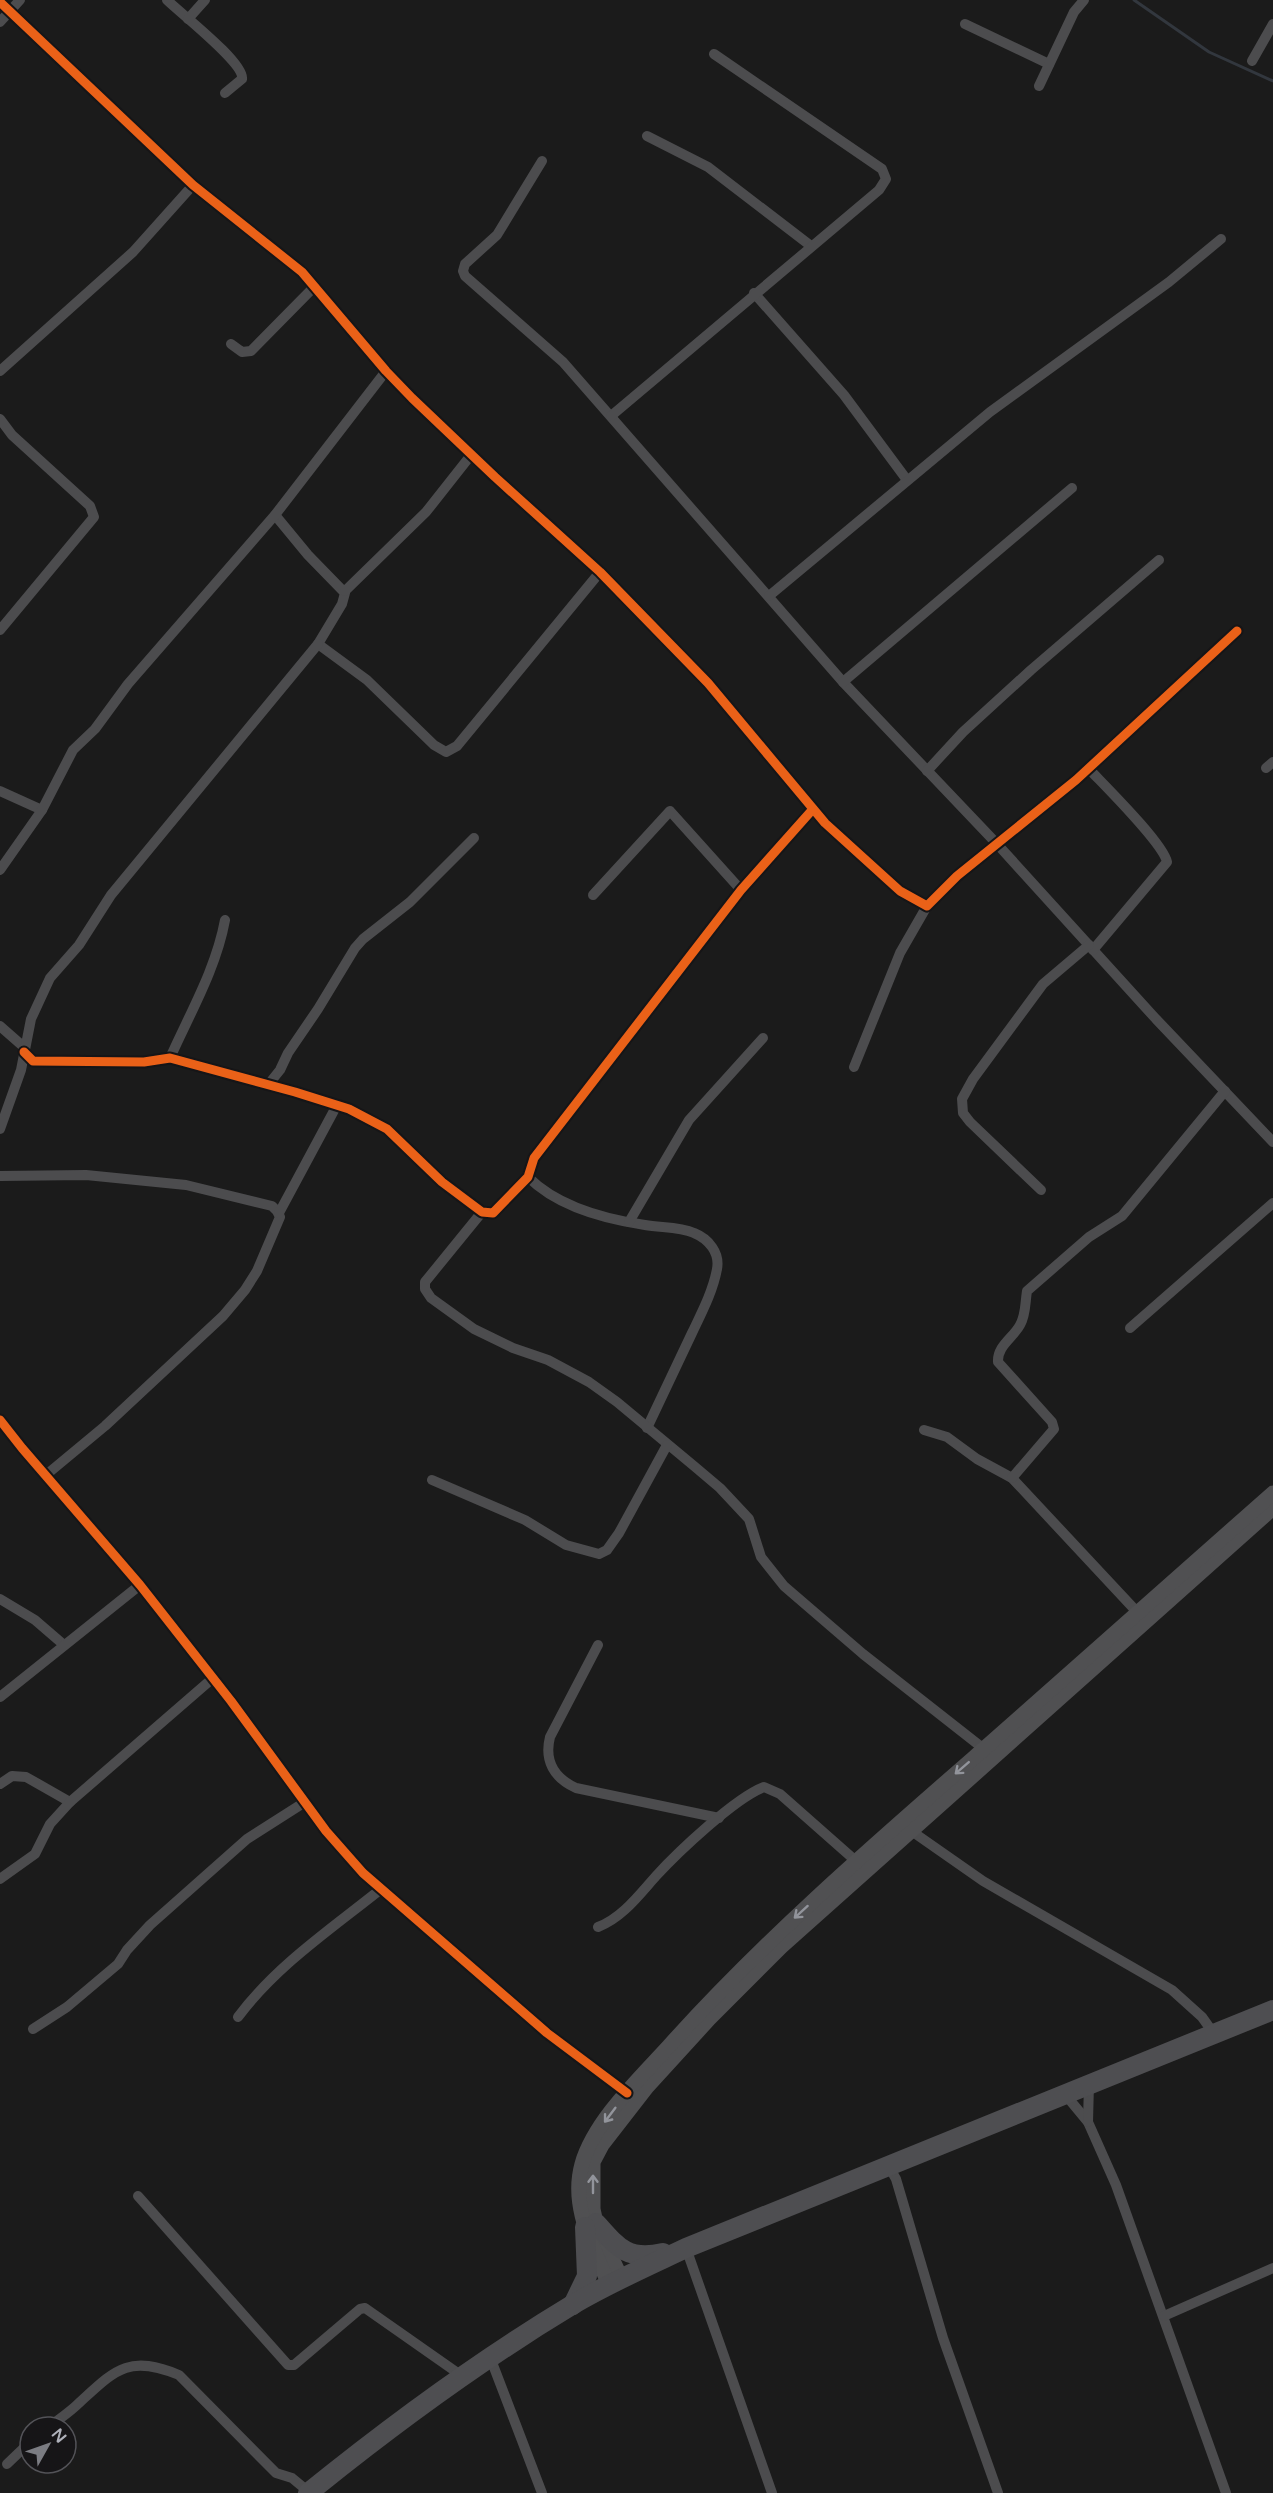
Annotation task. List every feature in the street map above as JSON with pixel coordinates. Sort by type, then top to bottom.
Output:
[{"type":"highway","points":[[309,2492],[366,2446],[489,2357],[615,2282],[686,2248],[1273,2010]]},
{"type":"highway","points":[[590,2225],[616,2246],[632,2255],[653,2255],[686,2248]]},
{"type":"highway","points":[[573,2305],[587,2276],[590,2225]]},
{"type":"main road","points":[[615,2282],[579,2205],[578,2186],[588,2148],[627,2093],[697,2014],[771,1940],[1273,1493]]},
{"type":"main road","points":[[590,2225],[593,2209],[593,2162],[602,2145],[647,2087],[709,2019],[781,1947],[910,1830],[1273,1508]]},
{"type":"street","points":[[0,22],[20,0]]},
{"type":"street","points":[[166,0],[222,49],[242,72],[242,79],[225,93]]},
{"type":"street","points":[[188,19],[205,0]]},
{"type":"street","points":[[1039,86],[1074,12],[1084,0]]},
{"type":"street","points":[[0,2],[193,185],[302,272],[386,371],[471,455],[600,572],[708,683],[751,731],[813,809],[900,891],[927,906]]},
{"type":"street","points":[[965,24],[1049,64]]},
{"type":"street","points":[[1252,61],[1273,24]]},
{"type":"street","points":[[611,416],[701,342],[754,293],[879,190],[886,179],[882,169],[714,54]]},
{"type":"street","points":[[647,136],[708,167],[811,246]]},
{"type":"street","points":[[542,161],[497,235],[465,264],[463,271],[471,283],[563,362],[843,682],[998,845],[1273,1142]]},
{"type":"street","points":[[0,371],[133,252],[193,185]]},
{"type":"street","points":[[769,596],[990,412],[1169,282],[1221,238]]},
{"type":"street","points":[[231,344],[242,352],[251,351],[315,286]]},
{"type":"street","points":[[754,293],[844,395],[908,480]]},
{"type":"street","points":[[0,870],[42,810],[73,750],[95,729],[118,701],[128,684],[275,515],[386,371]]},
{"type":"street","points":[[0,419],[12,435],[90,506],[94,517],[0,630]]},
{"type":"street","points":[[345,591],[426,512],[471,455]]},
{"type":"street","points":[[843,682],[1072,488]]},
{"type":"street","points":[[0,1129],[16,1086],[36,1006],[50,978],[79,945],[111,895],[318,644],[342,604],[346,595],[345,591],[308,555],[275,515]]},
{"type":"street","points":[[927,771],[963,732],[1031,670],[1159,560]]},
{"type":"street","points":[[318,644],[367,680],[434,745],[446,752],[457,747],[600,572]]},
{"type":"street","points":[[854,1067],[900,953],[927,906],[957,876],[1089,769],[1237,632]]},
{"type":"street","points":[[1041,1190],[970,1122],[963,1113],[962,1099],[979,1070],[1042,984],[1091,947],[1167,862],[1164,853],[1089,769]]},
{"type":"street","points":[[0,791],[42,810]]},
{"type":"street","points":[[0,1026],[33,1061],[144,1062],[170,1059],[282,1088],[359,1112],[387,1129],[442,1182],[482,1212],[493,1213],[528,1177],[534,1158],[741,890],[813,809]]},
{"type":"street","points":[[593,895],[670,811],[741,890]]},
{"type":"street","points":[[268,1085],[280,1071],[288,1053],[355,948],[410,902],[474,838]]},
{"type":"street","points":[[170,1059],[213,966],[220,947],[225,920]]},
{"type":"street","points":[[629,1222],[689,1120],[763,1038]]},
{"type":"street","points":[[280,1071],[282,1088]]},
{"type":"street","points":[[1012,1478],[1054,1429],[1049,1419],[998,1362],[1000,1350],[1020,1325],[1025,1312],[1027,1292],[1089,1237],[1122,1216],[1225,1091]]},
{"type":"street","points":[[46,1475],[105,1426],[223,1316],[257,1271],[276,1227],[279,1213],[337,1105]]},
{"type":"street","points":[[0,1176],[86,1175],[186,1185],[272,1206],[279,1213]]},
{"type":"street","points":[[528,1177],[543,1192],[559,1202],[629,1222],[680,1228],[695,1233],[707,1241],[717,1257],[717,1267],[709,1296],[647,1428]]},
{"type":"street","points":[[1130,1328],[1273,1203]]},
{"type":"street","points":[[482,1212],[425,1282],[427,1293],[474,1329],[513,1348],[548,1360],[617,1402],[720,1488],[749,1519],[762,1557],[784,1586],[863,1654],[984,1749]]},
{"type":"street","points":[[0,1420],[140,1585],[342,1850],[381,1889],[547,2033],[627,2093]]},
{"type":"street","points":[[924,1430],[946,1437],[977,1459],[1012,1478],[1138,1613]]},
{"type":"street","points":[[432,1480],[456,1493],[488,1503],[525,1520],[567,1545],[599,1554],[607,1550],[619,1533],[667,1445]]},
{"type":"street","points":[[0,1697],[140,1585]]},
{"type":"street","points":[[0,1599],[35,1620],[64,1645]]},
{"type":"street","points":[[598,1646],[550,1737],[547,1749],[553,1770],[567,1784],[576,1788],[719,1818]]},
{"type":"street","points":[[0,1879],[35,1854],[50,1824],[70,1802],[141,1743],[213,1678]]},
{"type":"street","points":[[0,1784],[12,1776],[26,1777],[70,1802]]},
{"type":"street","points":[[597,1927],[610,1923],[617,1917],[672,1858],[719,1818],[753,1792],[768,1787],[780,1794],[857,1862]]},
{"type":"street","points":[[33,2029],[67,2007],[118,1964],[127,1950],[150,1925],[247,1839],[305,1802]]},
{"type":"street","points":[[910,1830],[983,1881],[1172,1990],[1202,2017],[1214,2034]]},
{"type":"street","points":[[238,2017],[252,1997],[292,1960],[381,1889]]},
{"type":"street","points":[[1088,2122],[1089,2083]]},
{"type":"street","points":[[1064,2093],[1088,2122],[1116,2185],[1226,2493]]},
{"type":"street","points":[[888,2165],[897,2179],[943,2338],[998,2493]]},
{"type":"street","points":[[138,2196],[288,2365],[294,2365],[360,2309],[365,2308],[462,2376]]},
{"type":"street","points":[[686,2248],[772,2493]]},
{"type":"street","points":[[1164,2316],[1273,2268]]},
{"type":"street","points":[[489,2357],[542,2493]]},
{"type":"street","points":[[64,2415],[108,2376],[122,2368],[139,2365],[161,2367],[179,2375],[276,2473],[292,2478],[309,2492]]},
{"type":"street","points":[[7,2464],[18,2453]]},
{"type":"waterway","points":[[1134,0],[1209,52],[1273,81]]},
{"type":"cycle path","points":[[0,2],[193,185],[302,272],[386,371],[412,398],[600,572],[708,683],[825,823],[900,891],[927,906],[957,876],[1076,780],[1237,631]]},
{"type":"cycle path","points":[[24,1052],[33,1061],[144,1062],[170,1058],[349,1109],[387,1129],[442,1182],[482,1212],[493,1213],[528,1177],[534,1158],[741,890],[813,809]]},
{"type":"cycle path","points":[[0,1420],[140,1585],[231,1701],[326,1831],[363,1873],[547,2033],[627,2093]]}]
